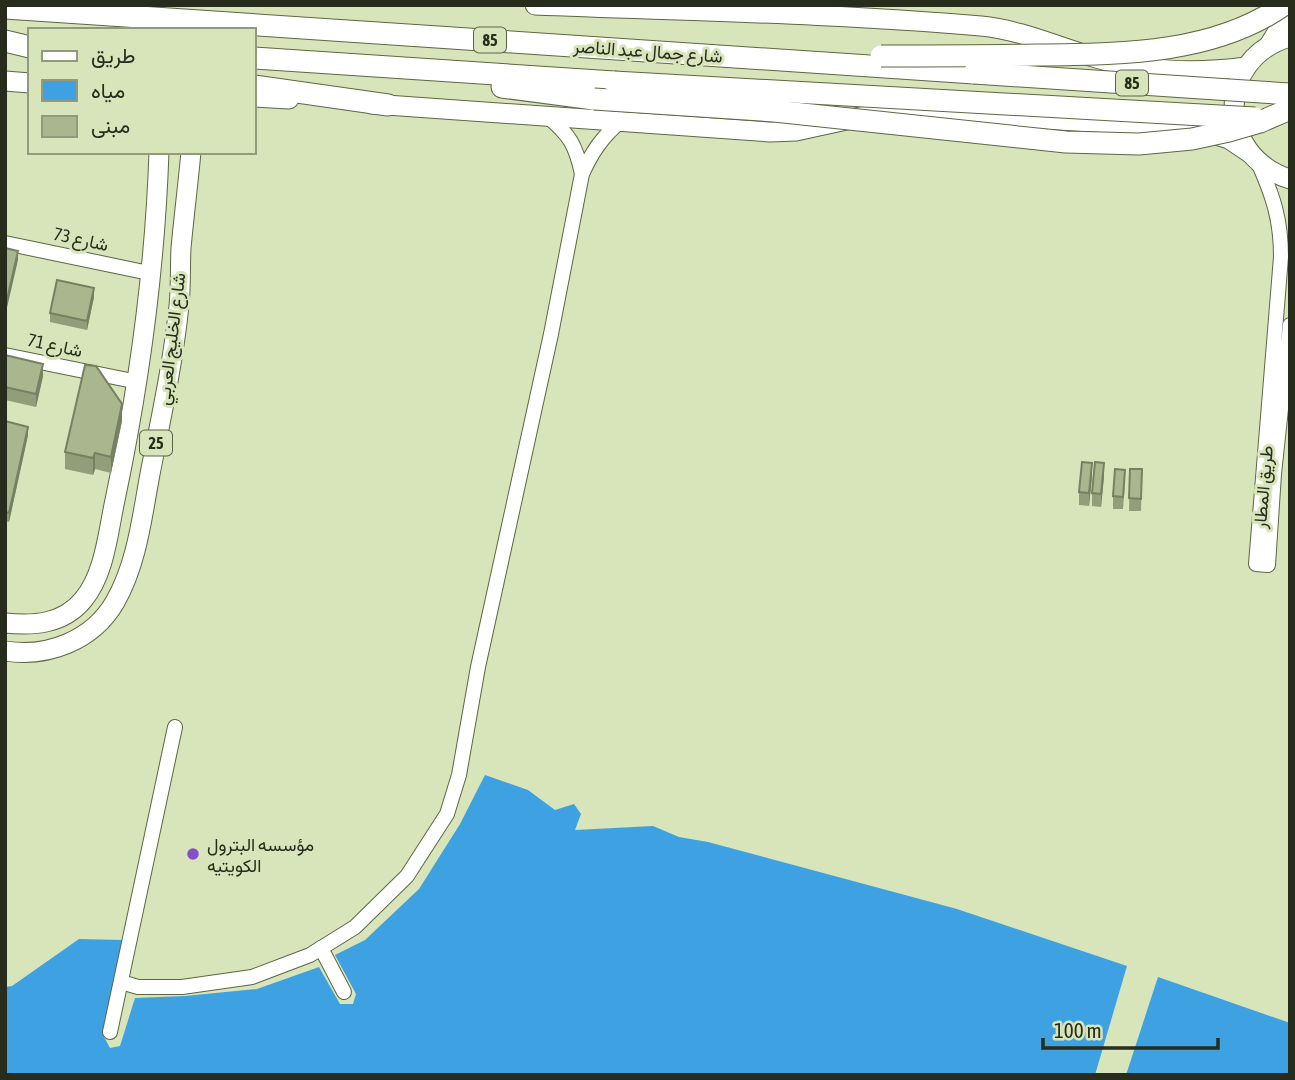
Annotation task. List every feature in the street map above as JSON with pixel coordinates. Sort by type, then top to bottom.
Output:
[{"type":"highway","points":[[812,62],[881,56],[1126,53],[1180,47],[1232,31],[1284,5]]},
{"type":"highway","name":"شارع جمال عبد الناصر","points":[[5,8],[1290,94]]},
{"type":"highway","points":[[5,41],[28,45]]},
{"type":"highway","name":"شارع جمال عبد الناصر","points":[[256,58],[614,82],[1290,120]]},
{"type":"highway","points":[[344,64],[594,99],[774,111],[1066,142],[1139,144],[1192,139],[1260,122],[1290,109]]},
{"type":"highway","points":[[256,86],[388,105]]},
{"type":"main road","points":[[535,5],[758,13],[983,27],[1028,35],[1093,57],[1136,67],[1179,72],[1246,67]]},
{"type":"main road","points":[[1254,158],[1238,133],[1234,111],[1236,88],[1246,67],[1270,44],[1290,11]]},
{"type":"main road","points":[[1270,44],[1290,37]]},
{"type":"main road","points":[[5,81],[28,83]]},
{"type":"main road","points":[[256,97],[783,132],[874,114],[927,112],[1192,128],[1229,139],[1277,174],[1290,179]]},
{"type":"main road","name":"شارع الخليج العربي","points":[[5,623],[36,624],[54,620],[76,608],[94,584],[107,540],[139,374],[159,154]]},
{"type":"main road","points":[[181,248],[177,219],[184,154]]},
{"type":"main road","name":"شارع الخليج العربي","points":[[5,651],[35,652],[68,644],[97,624],[115,602],[134,556],[170,372],[179,304],[181,248],[191,154]]},
{"type":"main road","points":[[139,374],[148,357],[161,356],[166,360],[170,372]]},
{"type":"street","points":[[548,117],[565,132],[578,152],[583,174]]},
{"type":"street","points":[[121,982],[138,987],[182,987],[252,977],[321,948],[355,927],[407,876],[447,814],[459,775],[478,667],[583,174],[591,154],[604,136],[621,121]]},
{"type":"street","name":"طريق المطار","points":[[1254,158],[1273,197],[1280,220],[1281,257],[1256,564],[1268,565],[1274,474],[1290,325]]},
{"type":"street","name":"شارع 73","points":[[5,243],[149,273]]},
{"type":"street","name":"شارع 71","points":[[5,355],[139,374]]},
{"type":"street","points":[[110,1032],[175,727]]},
{"type":"street","points":[[321,948],[344,992]]},
{"type":"water","points":[[485,775],[528,790],[555,810],[574,804],[581,814],[575,830],[653,826],[679,837],[708,842],[957,909],[1127,966],[1095,1075],[5,1075],[5,987],[12,986],[79,939],[122,940],[103,1035],[110,1048],[120,1046],[135,998],[257,989],[319,967],[340,1004],[353,1004],[356,994],[335,955],[365,940],[419,889],[460,824]]},
{"type":"water","points":[[1158,977],[1290,1023],[1290,1075],[1126,1075]]},
{"type":"building","points":[[5,248],[18,251],[6,304],[5,303]]},
{"type":"building","points":[[57,280],[94,288],[87,321],[50,313]]},
{"type":"building","points":[[5,355],[43,364],[36,394],[5,387]]},
{"type":"building","points":[[85,365],[96,366],[122,404],[111,457],[95,453],[93,458],[65,452]]},
{"type":"building","points":[[5,421],[28,427],[9,513],[5,512]]},
{"type":"building","points":[[1082,462],[1092,463],[1089,493],[1079,492]]},
{"type":"building","points":[[1095,462],[1104,463],[1101,494],[1092,493]]},
{"type":"building","points":[[1115,469],[1125,470],[1123,497],[1113,496]]},
{"type":"building","points":[[1130,469],[1142,469],[1141,499],[1129,498]]},
{"type":"place","name":"مؤسسه البترول الكويتيه","points":[[193,854]]}]
